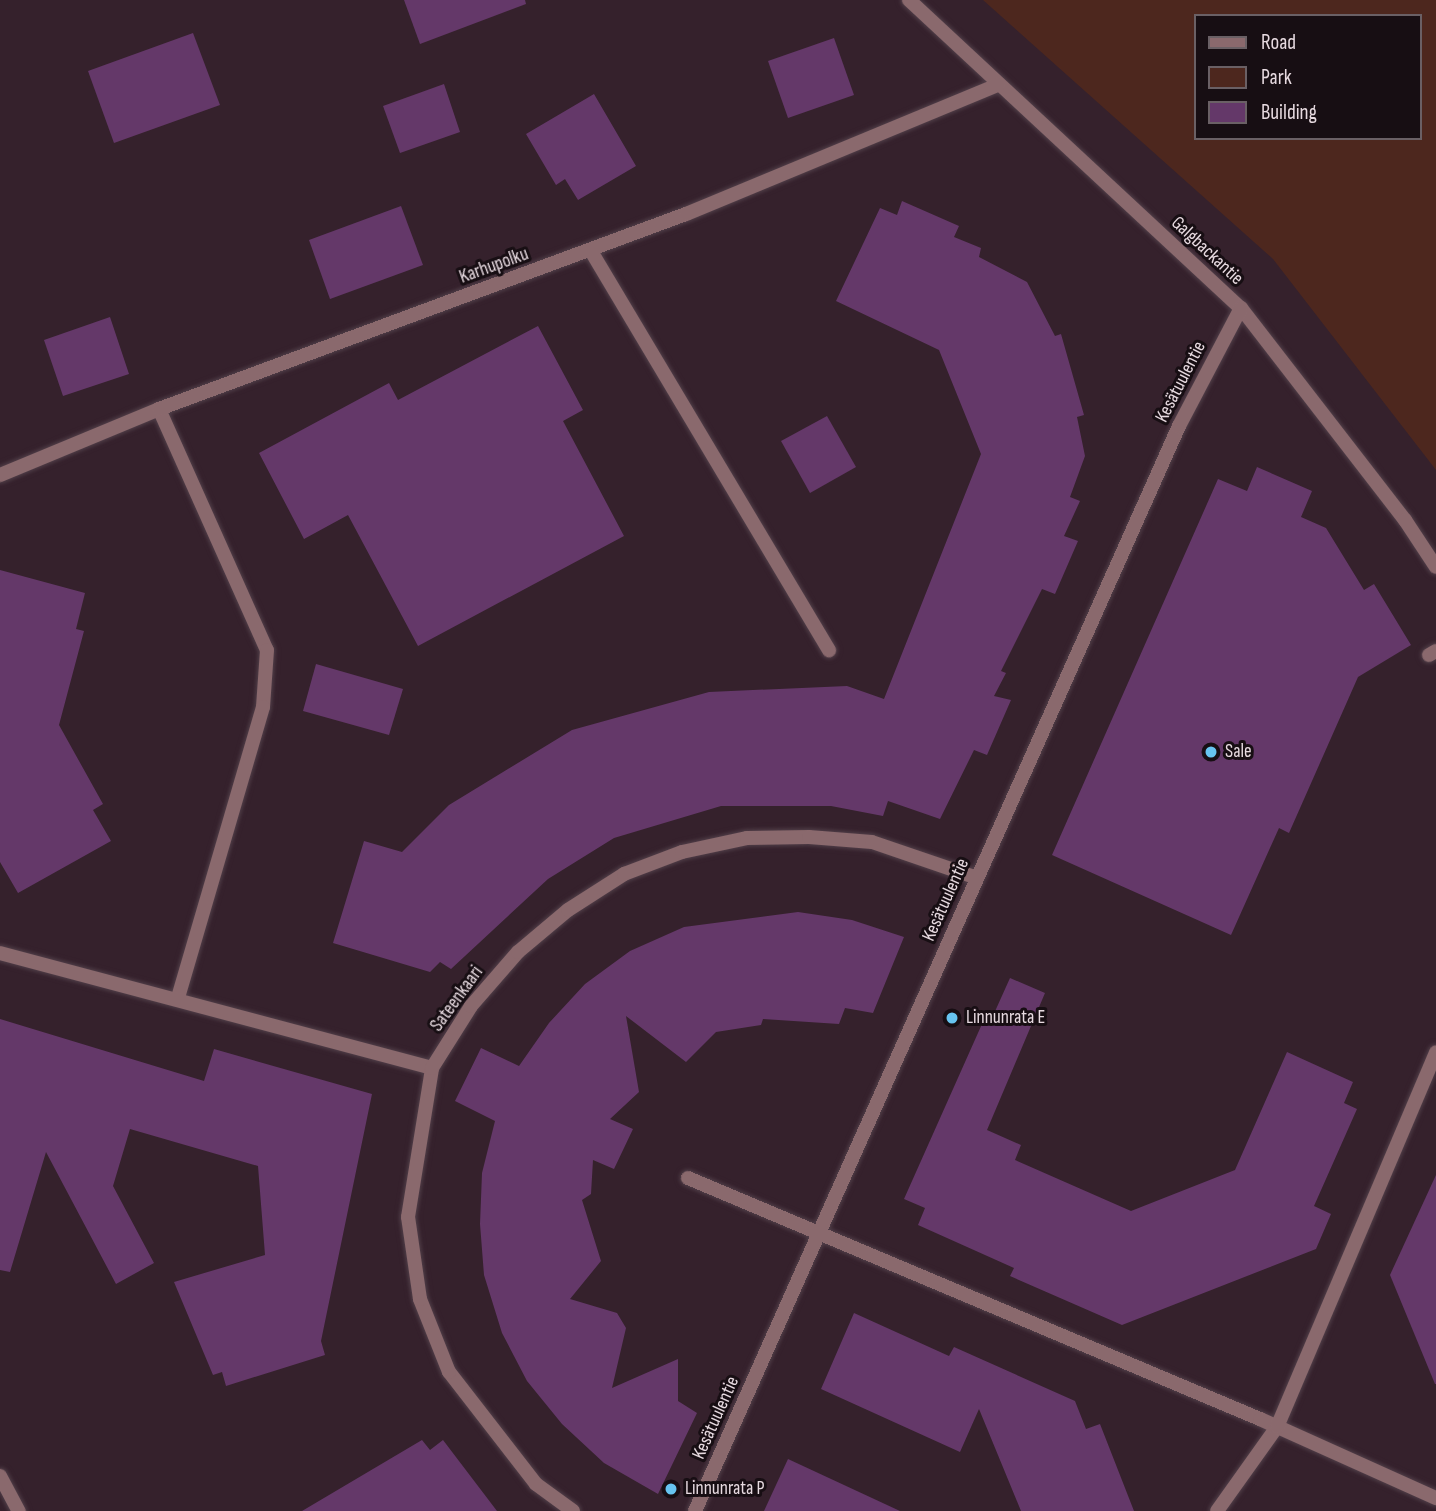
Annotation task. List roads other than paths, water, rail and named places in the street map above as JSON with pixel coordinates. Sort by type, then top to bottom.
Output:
[{"type":"street","name":"Galgbackantie","points":[[909,0],[1241,308],[1405,520],[1436,567]]},
{"type":"street","name":"Karhupolku","points":[[0,475],[159,410],[591,251],[998,85]]},
{"type":"street","points":[[591,251],[829,651]]},
{"type":"street","name":"Kesätuulentie","points":[[695,1511],[1179,426],[1241,308]]},
{"type":"street","points":[[159,410],[267,650],[263,707],[178,998]]},
{"type":"street","name":"Sateenkaari","points":[[573,1511],[536,1484],[449,1372],[420,1298],[408,1217],[432,1068],[471,1006],[518,952],[568,909],[624,874],[682,852],[747,838],[809,836],[872,842],[977,878]]},
{"type":"street","points":[[0,953],[178,998],[432,1068]]},
{"type":"street","points":[[1217,1511],[1277,1427],[1436,1052]]},
{"type":"street","points":[[688,1178],[1277,1427],[1436,1498]]},
{"type":"street","points":[[0,1476],[19,1511]]},
{"type":"place","name":"Sale","points":[[1211,752]]},
{"type":"place","name":"Linnunrata E","points":[[952,1018]]},
{"type":"place","name":"Linnunrata P","points":[[671,1489]]}]
